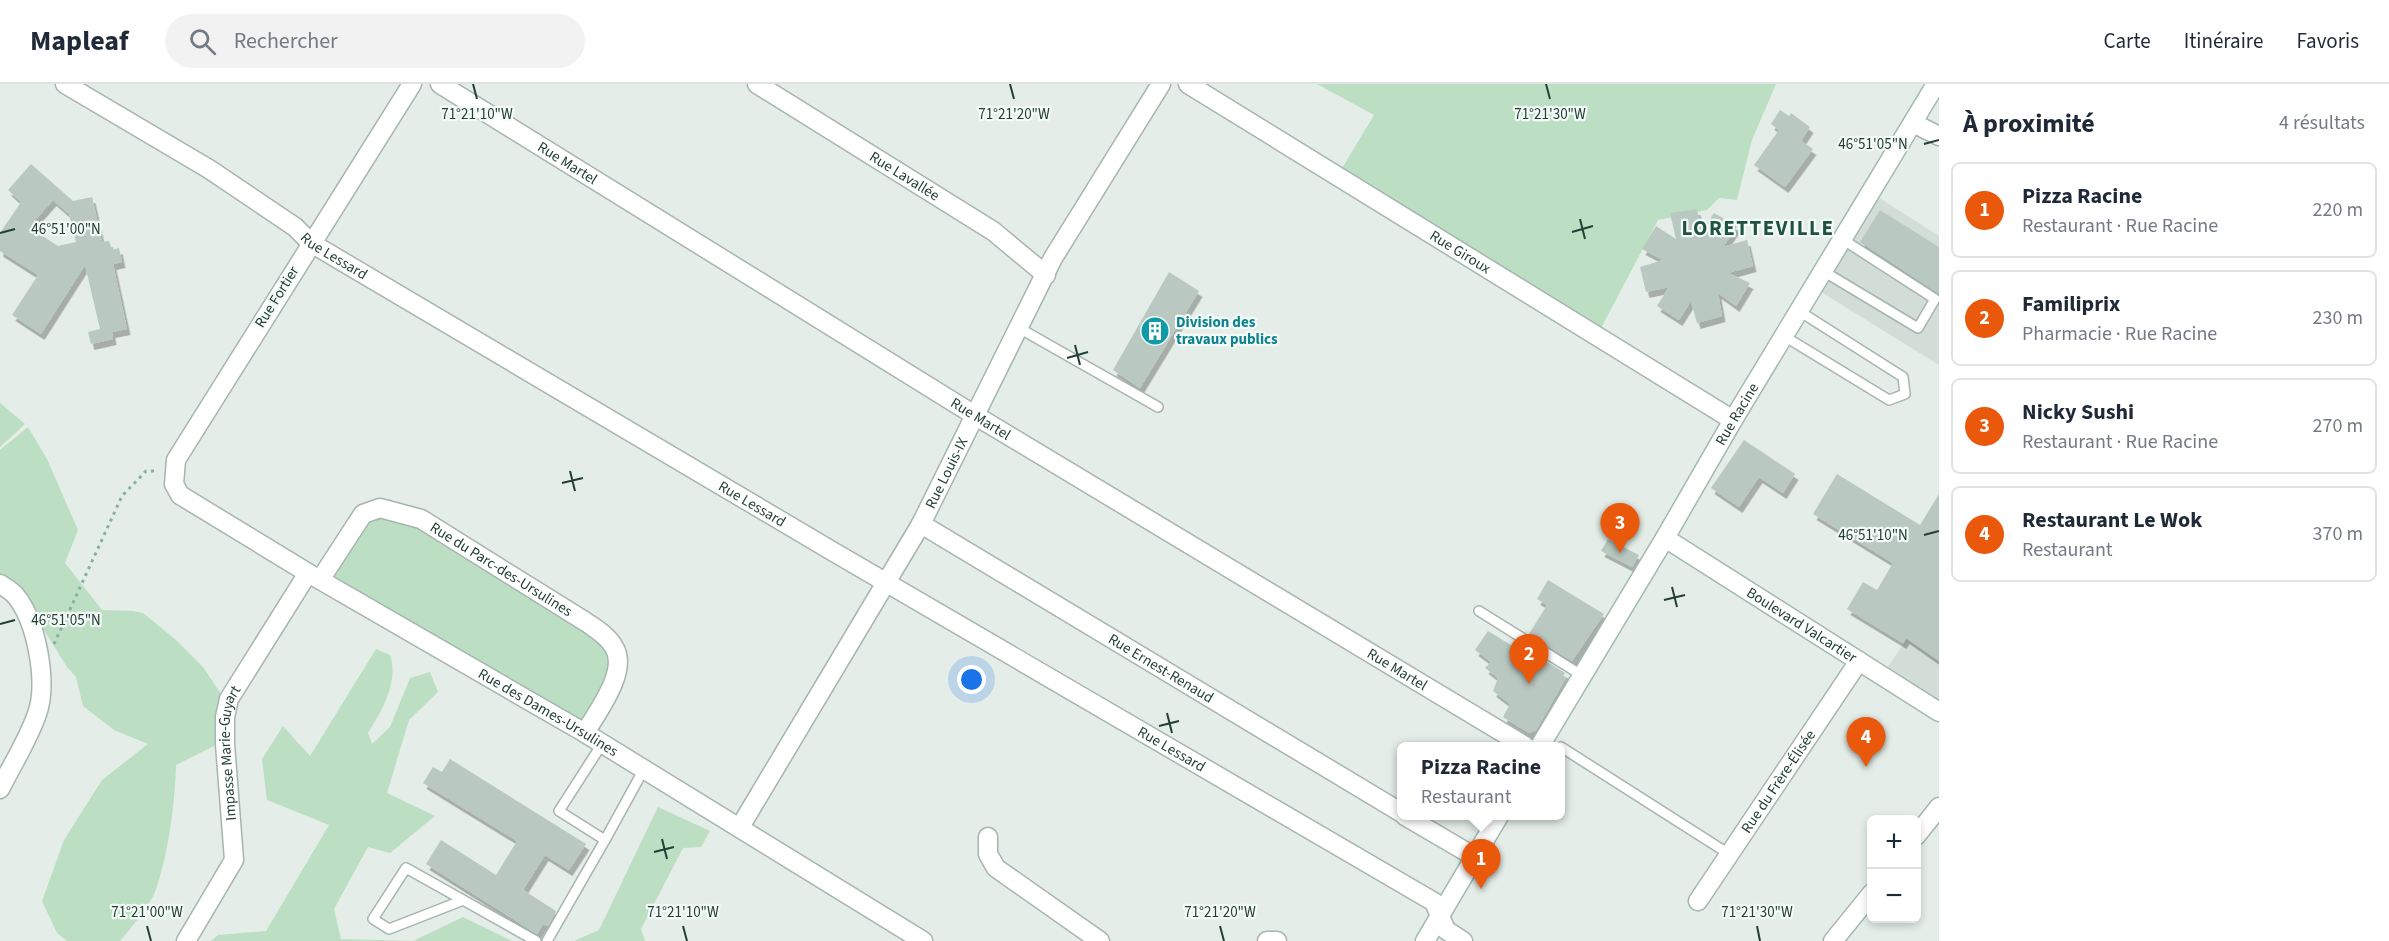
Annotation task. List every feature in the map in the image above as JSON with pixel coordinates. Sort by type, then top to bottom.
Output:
[{"type":"street","name":"Rue Lessard","points":[[65,84],[209,170],[295,227],[311,243],[1434,902],[1446,930],[1463,941]]},
{"type":"street","name":"Rue Fortier","points":[[174,478],[176,460],[412,84]]},
{"type":"street","name":"Rue Martel","points":[[440,84],[976,416],[1517,742]]},
{"type":"street","name":"Rue Lavallée","points":[[757,84],[993,231],[1046,275]]},
{"type":"street","name":"Rue Louis-IX","points":[[740,827],[921,524],[1053,258],[1161,84]]},
{"type":"street","name":"Rue Giroux","points":[[1188,84],[1733,420]]},
{"type":"street","name":"Rue Racine","points":[[1552,742],[1583,676],[1733,420],[1936,84]]},
{"type":"street","points":[[1913,123],[1939,136]]},
{"type":"street","name":"Rue des Dames-Ursulines","points":[[174,478],[180,495],[194,506],[585,733],[923,941]]},
{"type":"street","name":"Rue du Parc-des-Ursulines","points":[[314,577],[363,514],[380,508],[421,519],[586,622],[602,633],[615,648],[619,662],[615,680],[585,733]]},
{"type":"street","name":"Rue Ernest-Renaud","points":[[921,524],[1397,810]]},
{"type":"street","name":"Boulevard Valcartier","points":[[1665,538],[1859,661],[1937,706]]},
{"type":"street","name":"Impasse Marie-Guyart","points":[[186,941],[234,860],[225,744],[225,717],[229,699],[314,577]]},
{"type":"street","points":[[0,584],[15,594],[29,620],[40,665],[42,691],[37,714],[0,789]]},
{"type":"street","name":"Rue du Frère-Élisée","points":[[1698,901],[1859,661]]},
{"type":"street","points":[[1921,831],[1939,807]]},
{"type":"street","name":"Rue Ernest-Renaud","points":[[1413,820],[1475,857]]},
{"type":"street","points":[[1425,941],[1497,820]]},
{"type":"street","points":[[988,837],[988,854],[996,868],[1100,941]]},
{"type":"street","points":[[1844,938],[1867,901]]},
{"type":"street","points":[[1267,941],[1277,941]]},
{"type":"lane","points":[[1823,271],[1918,328],[1935,299],[1842,239]]},
{"type":"lane","points":[[1784,336],[1889,400],[1905,394],[1904,377],[1799,311]]},
{"type":"lane","points":[[1019,328],[1158,407]]},
{"type":"lane","points":[[1479,611],[1583,676]]},
{"type":"lane","points":[[602,744],[559,811],[605,840]]},
{"type":"lane","points":[[1565,753],[1729,854]]},
{"type":"lane","points":[[547,941],[644,769]]},
{"type":"lane","points":[[461,901],[389,929],[373,919],[406,868],[461,901],[536,941]]},
{"type":"path","points":[[40,665],[48,657],[122,496],[146,471],[174,478]]},
{"type":"shaded area","points":[[1870,192],[1939,236],[1939,365],[1813,287]]},
{"type":"shaded area","points":[[1939,593],[1939,712],[1882,675]]},
{"type":"green space","points":[[1317,84],[1776,84],[1752,140],[1737,200],[1719,198],[1707,210],[1658,220],[1599,332],[1338,175],[1374,115]]},
{"type":"green space","points":[[0,403],[25,424],[0,447]]},
{"type":"green space","points":[[28,427],[47,459],[78,530],[65,563],[102,610],[143,613],[176,640],[203,667],[223,697],[214,746],[176,765],[170,830],[160,878],[148,904],[120,941],[67,941],[57,933],[42,901],[64,840],[102,780],[148,744],[114,730],[83,706],[76,677],[67,667],[26,601],[0,577],[0,450]]},
{"type":"green space","points":[[398,512],[586,622],[619,662],[585,733],[320,580],[360,520]]},
{"type":"green space","points":[[376,649],[390,655],[392,675],[388,696],[368,733],[372,744],[390,727],[410,678],[430,672],[438,692],[409,720],[387,793],[435,816],[390,853],[368,847],[334,909],[341,939],[413,941],[211,941],[218,935],[266,931],[329,825],[267,800],[262,759],[283,726],[310,756]]},
{"type":"green space","points":[[658,807],[710,831],[701,847],[683,848],[641,929],[645,941],[574,941],[599,930]]},
{"type":"green space","points":[[463,917],[512,941],[413,941]]},
{"type":"building","points":[[1780,110],[1789,116],[1791,113],[1810,127],[1801,141],[1813,149],[1785,187],[1754,165],[1779,130],[1771,124]]},
{"type":"building","points":[[31,164],[73,201],[92,197],[102,242],[109,241],[112,250],[119,248],[122,262],[113,264],[127,329],[112,332],[113,339],[91,344],[88,332],[100,329],[85,265],[41,334],[12,315],[38,275],[0,251],[0,233],[21,202],[8,190]],"holes":[[[53,200],[69,214],[76,242],[58,246],[29,227]]]},
{"type":"building","points":[[1697,209],[1702,231],[1714,213],[1737,226],[1723,247],[1747,240],[1753,266],[1728,273],[1750,283],[1736,306],[1718,293],[1722,316],[1697,323],[1691,301],[1679,320],[1657,306],[1669,287],[1646,292],[1640,267],[1663,260],[1642,249],[1656,226],[1676,239],[1670,213]]},
{"type":"building","points":[[1880,210],[1939,247],[1939,294],[1860,242]]},
{"type":"building","name":"Division des travaux publics","points":[[1169,272],[1199,291],[1140,388],[1113,370]]},
{"type":"building","points":[[1744,440],[1795,474],[1783,493],[1759,477],[1739,507],[1711,488]]},
{"type":"building","points":[[1837,474],[1920,525],[1939,494],[1939,661],[1906,638],[1903,643],[1847,609],[1863,582],[1877,590],[1893,563],[1813,514]]},
{"type":"building","points":[[1608,539],[1639,555],[1632,567],[1601,551]]},
{"type":"building","points":[[1548,580],[1604,614],[1572,661],[1529,634],[1547,605],[1537,599]]},
{"type":"building","points":[[1488,631],[1519,650],[1522,646],[1565,673],[1563,676],[1566,678],[1536,730],[1529,733],[1503,717],[1510,704],[1493,691],[1498,678],[1485,668],[1491,662],[1475,650]]},
{"type":"building","points":[[450,759],[586,844],[569,870],[545,855],[523,890],[556,911],[548,926],[543,924],[537,934],[426,864],[441,840],[496,875],[517,841],[423,783],[433,767],[442,772]]},
{"type":"place","name":"Division des travaux publics","points":[[1155,331]]},
{"type":"place","name":"Nicky Sushi","points":[[1620,553]]},
{"type":"place","name":"Familiprix","points":[[1529,684]]},
{"type":"place","name":"Restaurant Le Wok","points":[[1866,767]]},
{"type":"place","name":"Pizza Racine","points":[[1481,889]]},
{"type":"district","name":"LORETTEVILLE","points":[[1758,228]]}]
